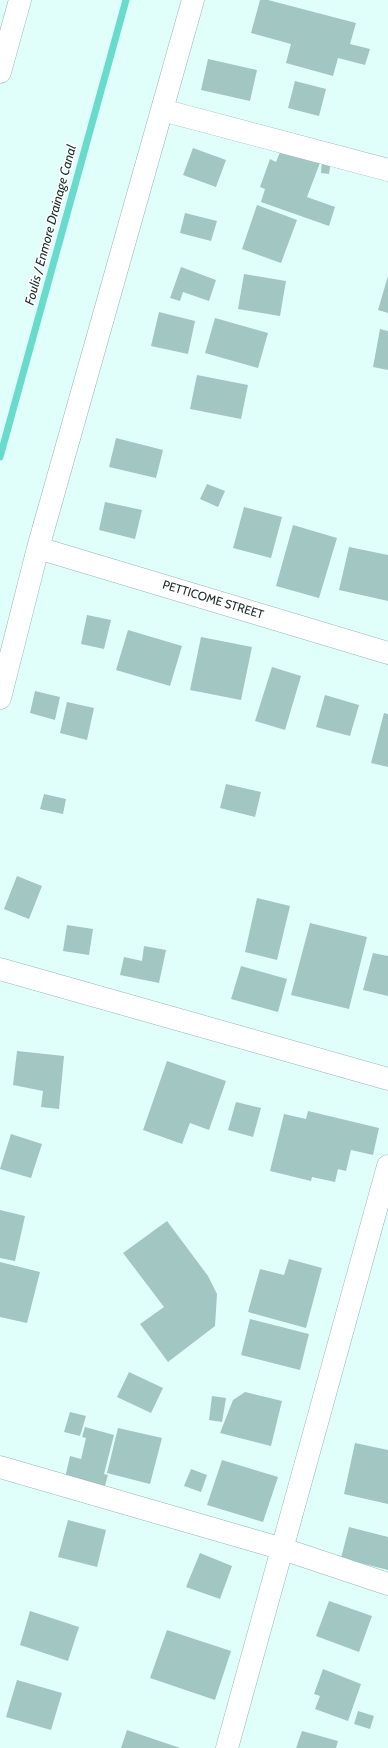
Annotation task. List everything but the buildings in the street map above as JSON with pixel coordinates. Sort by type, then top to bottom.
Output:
[{"type":"street","points":[[0,72],[20,0]]},
{"type":"street","points":[[0,698],[38,548],[193,0]]},
{"type":"street","points":[[162,110],[388,170]]},
{"type":"street","name":"PETTICOME STREET","points":[[38,548],[388,653]]},
{"type":"street","points":[[0,969],[388,1079]]},
{"type":"street","points":[[227,1748],[388,1166]]},
{"type":"street","points":[[0,1467],[282,1549],[388,1584]]},
{"type":"waterway","name":"Foulis / Enmore Drainage Canal","points":[[0,457],[126,0]]}]
